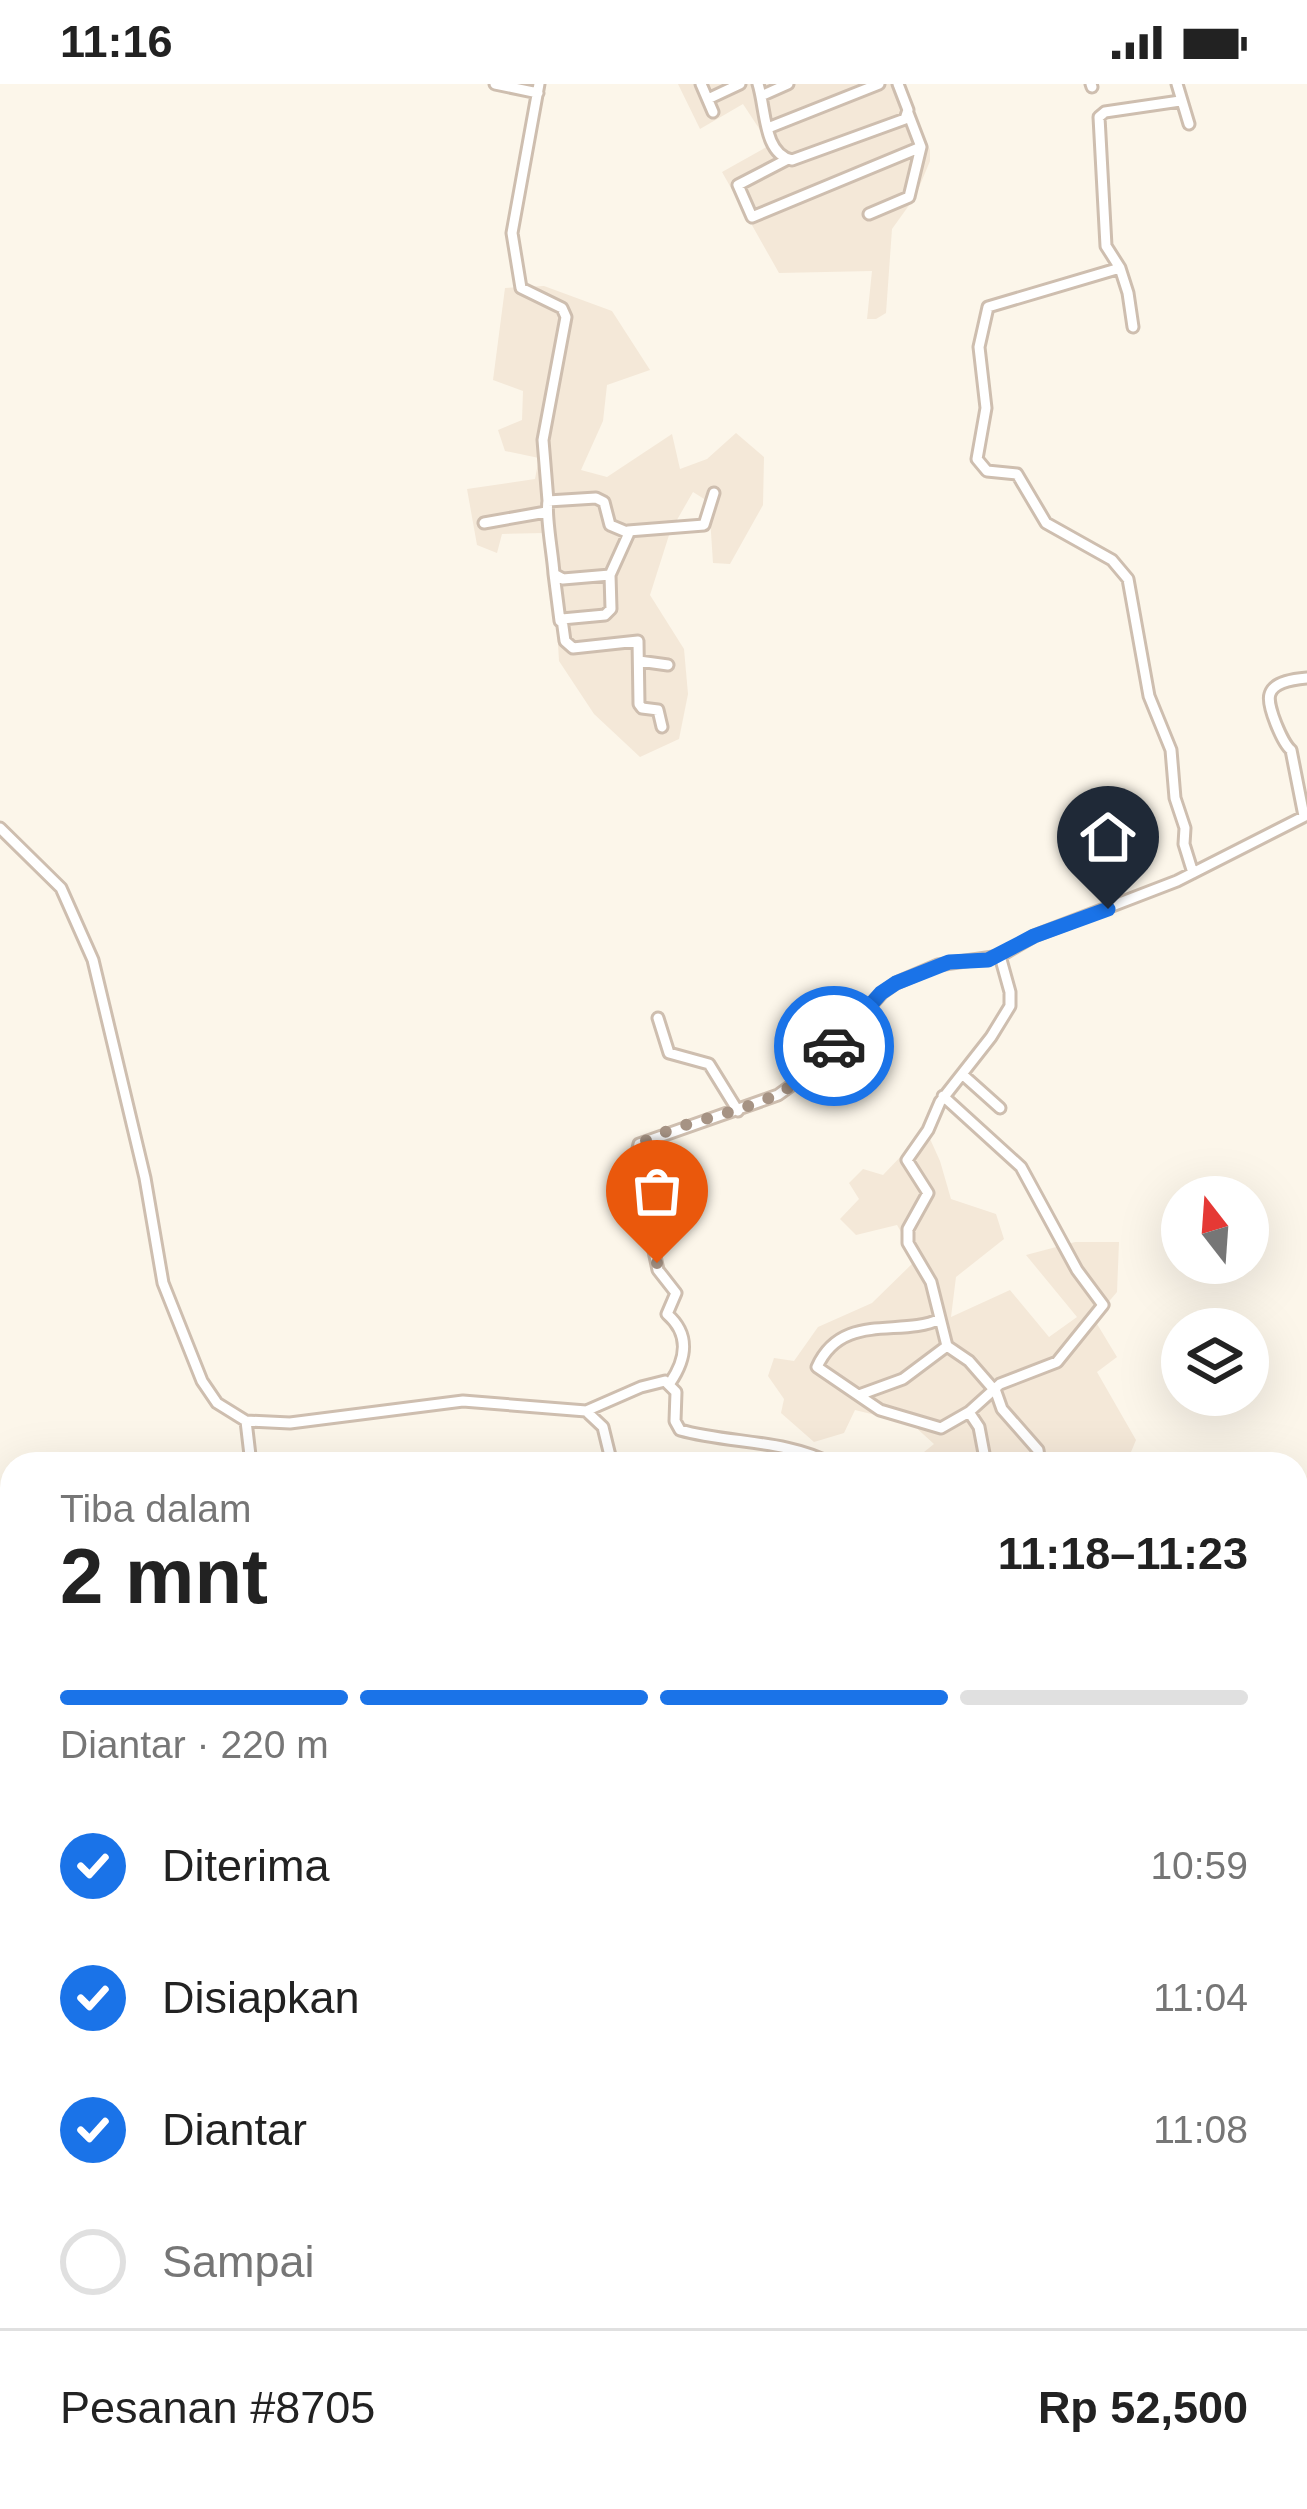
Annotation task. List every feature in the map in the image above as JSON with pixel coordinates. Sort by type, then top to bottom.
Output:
[{"type":"street","points":[[496,84],[538,88],[512,239],[521,288],[562,308],[566,316],[543,440],[560,621],[570,647],[638,641],[640,707],[658,710],[662,727]]},
{"type":"street","points":[[701,84],[713,112]]},
{"type":"street","points":[[708,99],[740,84]]},
{"type":"street","points":[[786,160],[772,147],[760,90],[788,84]]},
{"type":"street","points":[[768,128],[879,84]]},
{"type":"street","points":[[869,214],[909,197],[921,147],[898,84]]},
{"type":"street","points":[[1177,84],[1189,124]]},
{"type":"street","points":[[1133,327],[1129,293],[1106,246],[1100,116],[1180,101]]},
{"type":"street","points":[[908,113],[905,119],[786,160],[738,185],[752,218],[921,147]]},
{"type":"street","points":[[1120,268],[988,307],[980,347],[979,369],[986,396],[977,459],[987,471],[1017,474],[1046,523],[1112,560],[1128,579],[1149,696],[1171,750],[1175,797],[1193,873]]},
{"type":"street","points":[[484,523],[599,498],[610,525],[628,531],[704,525],[714,493]]},
{"type":"street","points":[[560,621],[608,613],[613,605],[610,575],[628,531]]},
{"type":"street","points":[[554,574],[563,579],[610,575]]},
{"type":"street","points":[[639,661],[668,665]]},
{"type":"street","points":[[0,828],[68,898],[93,960],[145,1178],[163,1283],[202,1381],[217,1402],[246,1421],[337,1419],[463,1401],[586,1411],[641,1387],[670,1383],[680,1368],[685,1336],[667,1314],[676,1293],[658,1270],[635,1155],[644,1141],[778,1096],[817,1066],[887,988],[949,962],[1000,956],[1034,936],[1193,873],[1306,816],[1291,750],[1283,743],[1269,699],[1283,682],[1307,678]]},
{"type":"street","points":[[1000,956],[1010,1006],[943,1096],[907,1160],[928,1193],[908,1229],[908,1243],[931,1282],[947,1346],[969,1361],[1038,1452]]},
{"type":"street","points":[[658,1018],[669,1052],[709,1064],[738,1111]]},
{"type":"street","points":[[962,1074],[1000,1108]]},
{"type":"street","points":[[940,1319],[924,1326],[872,1328],[829,1350],[818,1369],[894,1416],[945,1427],[993,1389],[1057,1362],[1103,1304],[1078,1273],[1021,1167],[943,1096]]},
{"type":"street","points":[[859,1395],[903,1379],[947,1346]]},
{"type":"street","points":[[670,1383],[676,1392],[675,1421],[680,1430],[765,1442],[795,1452]]},
{"type":"street","points":[[586,1411],[603,1427],[609,1452]]},
{"type":"street","points":[[969,1412],[979,1427],[984,1452]]},
{"type":"street","points":[[246,1421],[250,1452]]},
{"type":"shaded area","points":[[678,84],[903,84],[930,150],[930,161],[915,197],[892,229],[886,313],[867,319],[872,271],[779,273],[722,172],[770,145],[743,104],[700,129]]},
{"type":"shaded area","points":[[544,286],[612,311],[650,370],[607,385],[603,421],[581,470],[607,477],[672,434],[680,469],[707,459],[736,433],[764,457],[763,505],[730,564],[713,563],[709,502],[693,492],[670,532],[650,595],[684,649],[688,694],[679,739],[640,757],[594,714],[559,661],[554,575],[544,533],[502,534],[497,553],[477,545],[467,489],[535,479],[539,458],[505,451],[498,430],[522,420],[523,391],[493,380],[505,288]]},
{"type":"shaded area","points":[[926,1130],[951,1199],[996,1214],[1004,1239],[956,1277],[951,1317],[1010,1290],[1049,1337],[1077,1317],[1026,1255],[1075,1242],[1119,1242],[1117,1292],[1094,1319],[1117,1357],[1097,1372],[1136,1440],[1131,1452],[924,1452],[934,1444],[912,1424],[855,1410],[844,1433],[814,1442],[781,1413],[784,1399],[768,1376],[774,1358],[794,1361],[818,1327],[872,1303],[917,1259],[897,1225],[856,1235],[840,1219],[859,1199],[849,1183],[863,1169],[883,1175]]},
{"type":"way so far","points":[[657,1263],[635,1162],[639,1144],[778,1096],[834,1046]]},
{"type":"route","points":[[834,1046],[881,993],[896,983],[949,962],[1000,956],[1034,936],[1108,909]]}]
